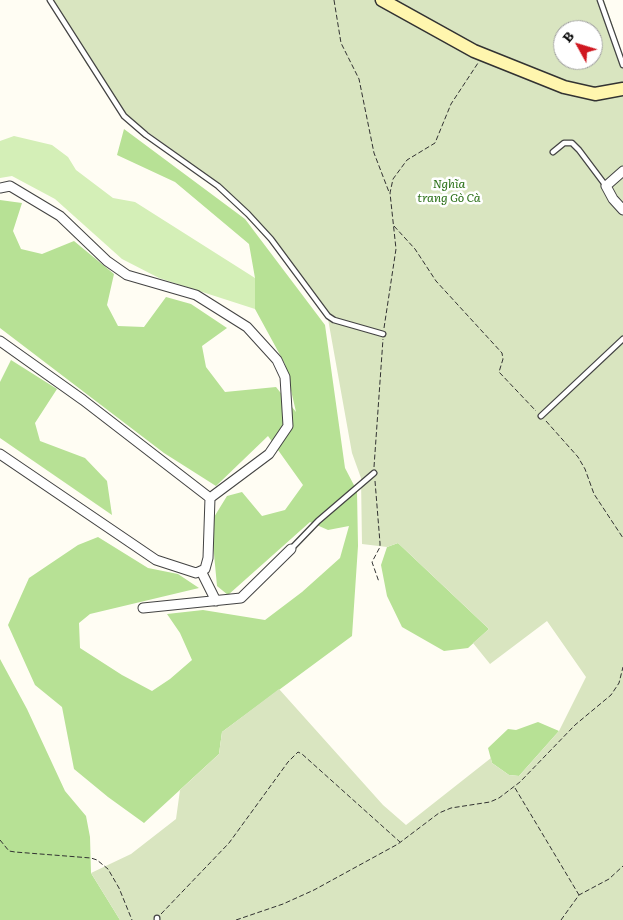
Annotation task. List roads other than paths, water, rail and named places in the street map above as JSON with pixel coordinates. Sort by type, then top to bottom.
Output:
[{"type":"street","points":[[382,0],[474,51],[564,87],[595,94],[623,89]]},
{"type":"street","points":[[623,171],[606,186],[613,199],[623,210]]},
{"type":"street","points":[[0,188],[10,186],[60,216],[107,261],[127,275],[196,295],[246,327],[276,360],[285,377],[288,426],[269,454],[210,498]]},
{"type":"street","points":[[0,341],[84,400],[210,498]]},
{"type":"street","points":[[0,454],[156,560],[196,573],[205,570],[208,558],[210,498]]},
{"type":"street","points":[[143,608],[240,598],[291,549]]},
{"type":"street","points":[[201,571],[216,601]]},
{"type":"lane","points":[[50,0],[124,116],[146,135],[218,186],[248,214],[271,239],[328,316],[334,320],[383,334]]},
{"type":"lane","points":[[600,0],[623,66]]},
{"type":"lane","points":[[553,152],[564,143],[572,143],[606,186]]},
{"type":"lane","points":[[541,416],[623,339]]},
{"type":"lane","points":[[291,549],[318,521],[374,472]]},
{"type":"park label","name":"Nghĩa trang Gò Cà","points":[[449,191]]}]
